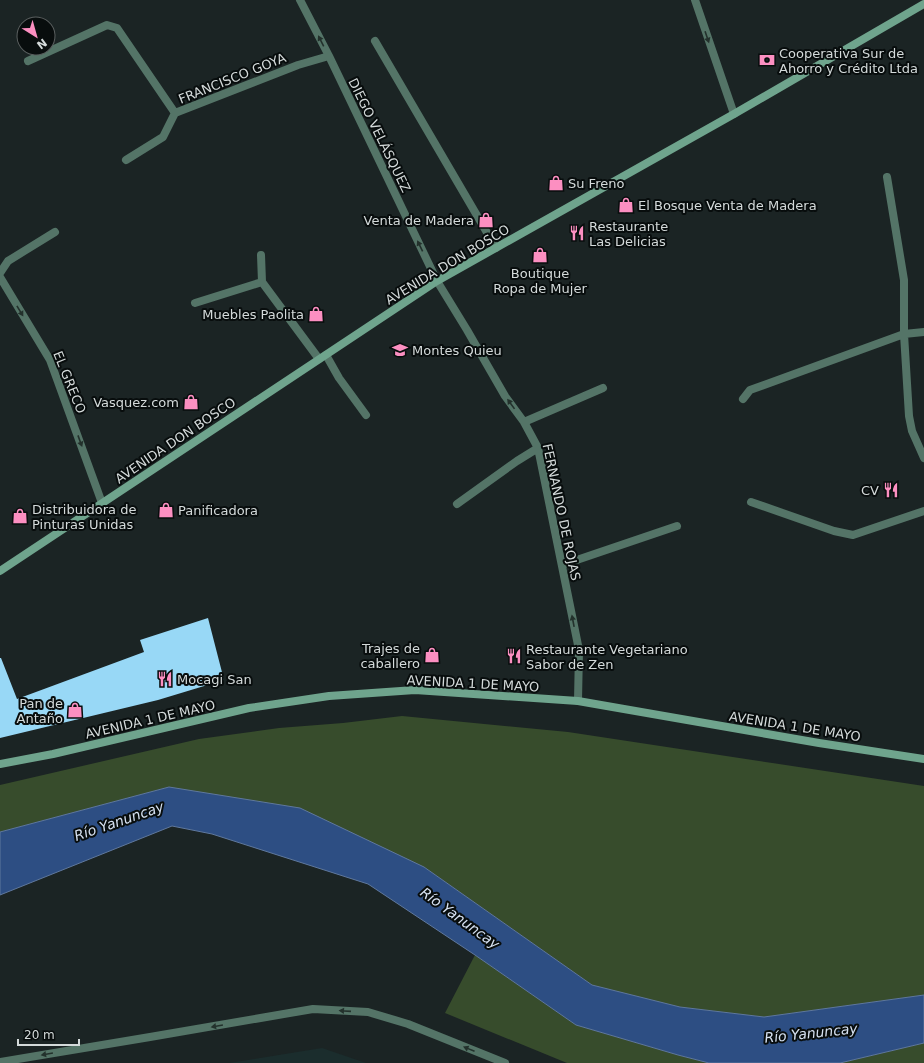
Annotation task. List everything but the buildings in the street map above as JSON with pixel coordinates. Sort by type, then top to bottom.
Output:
[{"type":"main road","name":"AVENIDA DON BOSCO","points":[[0,571],[437,281],[734,114],[924,4]]},
{"type":"main road","name":"AVENIDA 1 DE MAYO","points":[[0,764],[53,754],[249,708],[329,696],[415,690],[578,701],[819,743],[924,759]]},
{"type":"street","name":"DIEGO VELÁSQUEZ","points":[[300,0],[437,281]]},
{"type":"street","points":[[695,0],[734,114]]},
{"type":"street","name":"FRANCISCO GOYA","points":[[28,60],[107,25],[117,28],[175,113],[298,65],[328,56]]},
{"type":"street","points":[[375,41],[496,248]]},
{"type":"street","points":[[126,160],[163,136],[175,113]]},
{"type":"street","points":[[887,177],[904,280],[904,334],[909,416],[912,431],[924,458]]},
{"type":"street","points":[[0,273],[8,261],[55,232]]},
{"type":"street","points":[[261,255],[262,282],[323,357],[366,415]]},
{"type":"street","name":"EL GRECO","points":[[0,277],[50,360],[102,503]]},
{"type":"street","name":"FERNANDO DE ROJAS","points":[[437,281],[505,396],[524,422],[538,448],[579,650],[578,701]]},
{"type":"street","points":[[195,303],[262,282]]},
{"type":"street","points":[[743,400],[750,390],[904,334],[924,332]]},
{"type":"street","points":[[524,422],[603,388]]},
{"type":"street","points":[[457,504],[538,448]]},
{"type":"street","points":[[751,502],[834,531],[853,535],[924,511]]},
{"type":"street","points":[[562,565],[677,526]]},
{"type":"street","points":[[0,1062],[150,1038],[312,1009],[368,1012],[408,1024],[505,1063]]},
{"type":"shaded area","points":[[322,1048],[366,1063],[229,1063]]},
{"type":"green space","points":[[402,716],[568,732],[924,786],[924,995],[764,1017],[680,1007],[592,985],[424,867],[169,787],[0,832],[0,785],[199,739],[279,728],[343,723]]},
{"type":"green space","points":[[475,955],[576,1025],[709,1063],[567,1063],[445,1013]]},
{"type":"green space","points":[[924,1043],[924,1063],[840,1063]]},
{"type":"water","name":"Río Yanuncay","points":[[169,787],[300,808],[424,867],[592,985],[680,1007],[764,1017],[924,995],[924,1043],[840,1063],[709,1063],[678,1055],[576,1025],[475,955],[368,884],[212,834],[172,826],[0,895],[0,832]]},
{"type":"place","name":"Cooperativa Sur de Ahorro y Crédito Ltda","points":[[767,60]]},
{"type":"place","name":"Su Freno","points":[[556,183]]},
{"type":"place","name":"El Bosque Venta de Madera","points":[[626,205]]},
{"type":"place","name":"Venta de Madera","points":[[486,220]]},
{"type":"place","name":"Restaurante Las Delicias","points":[[577,233]]},
{"type":"place","name":"Boutique Ropa de Mujer","points":[[540,255]]},
{"type":"place","name":"Muebles Paolita","points":[[316,314]]},
{"type":"place","name":"Montes Quieu","points":[[400,350]]},
{"type":"place","name":"Vasquez.com","points":[[191,402]]},
{"type":"place","name":"CV","points":[[891,490]]},
{"type":"place","name":"Panificadora","points":[[166,510]]},
{"type":"place","name":"Distribuidora de Pinturas Unidas","points":[[20,516]]},
{"type":"place","name":"Trajes de caballero","points":[[432,655]]},
{"type":"place","name":"Restaurante Vegetariano Sabor de Zen","points":[[514,656]]},
{"type":"place","name":"Mocagi San","points":[[165,679]]},
{"type":"place","name":"Pan de Antaño","points":[[75,710]]}]
